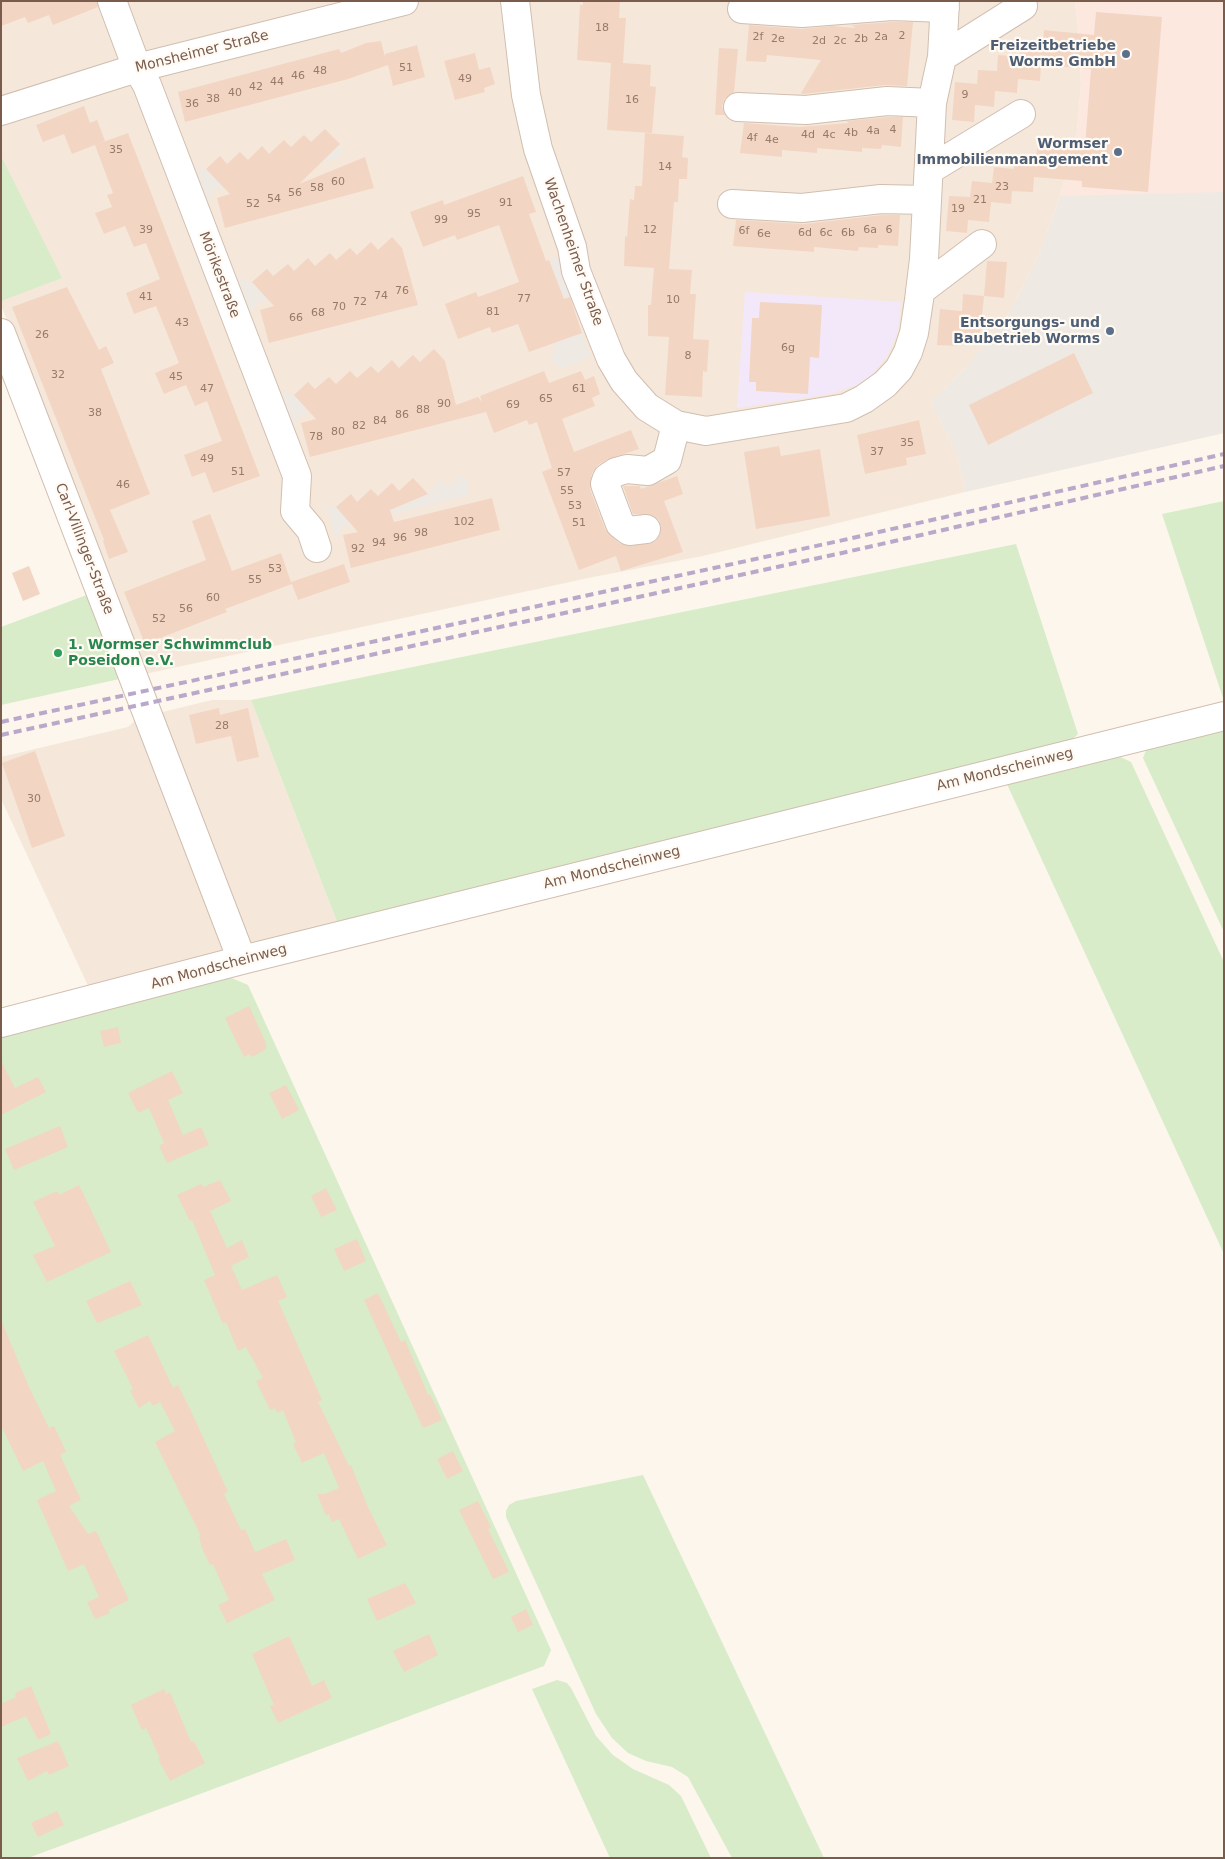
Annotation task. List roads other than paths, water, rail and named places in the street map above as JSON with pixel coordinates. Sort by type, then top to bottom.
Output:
[{"type":"street","name":"Mörikestraße","points":[[112,1],[137,68],[147,85],[296,476],[295,511],[311,530],[317,548]]},
{"type":"street","name":"Monsheimer Straße","points":[[1,111],[137,68],[404,1]]},
{"type":"street","name":"Wachenheimer Straße","points":[[514,1],[526,95],[538,150],[572,247],[576,271],[616,370],[647,407],[676,425],[697,430],[734,427],[846,408],[864,399],[885,384],[899,369],[908,352],[914,333],[920,291],[932,103],[942,56],[945,5],[892,6],[802,13],[742,9]]},
{"type":"street","points":[[942,56],[1023,6]]},
{"type":"street","points":[[738,107],[806,110],[887,101],[932,103]]},
{"type":"street","points":[[929,170],[1021,114]]},
{"type":"street","points":[[732,204],[802,208],[881,199],[927,200]]},
{"type":"street","points":[[920,291],[982,244]]},
{"type":"street","name":"Carl-Villinger-Straße","points":[[1,333],[242,960]]},
{"type":"street","points":[[646,529],[634,532],[620,524],[606,490],[607,478],[611,474],[627,469],[648,471],[667,460],[676,425]]},
{"type":"street","name":"Am Mondscheinweg","points":[[1,1023],[242,960],[1224,716]]},
{"type":"railway","points":[[1,722],[839,541],[1224,454]]},
{"type":"railway","points":[[1,735],[842,553],[1224,466]]},
{"type":"place","name":"Freizeitbetriebe Worms GmbH","points":[[1126,54]]},
{"type":"place","name":"Wormser Immobilienmanagement","points":[[1118,152]]},
{"type":"place","name":"Entsorgungs- und Baubetrieb Worms","points":[[1110,331]]},
{"type":"place","name":"1. Wormser Schwimmclub Poseidon e.V.","points":[[58,653]]}]
